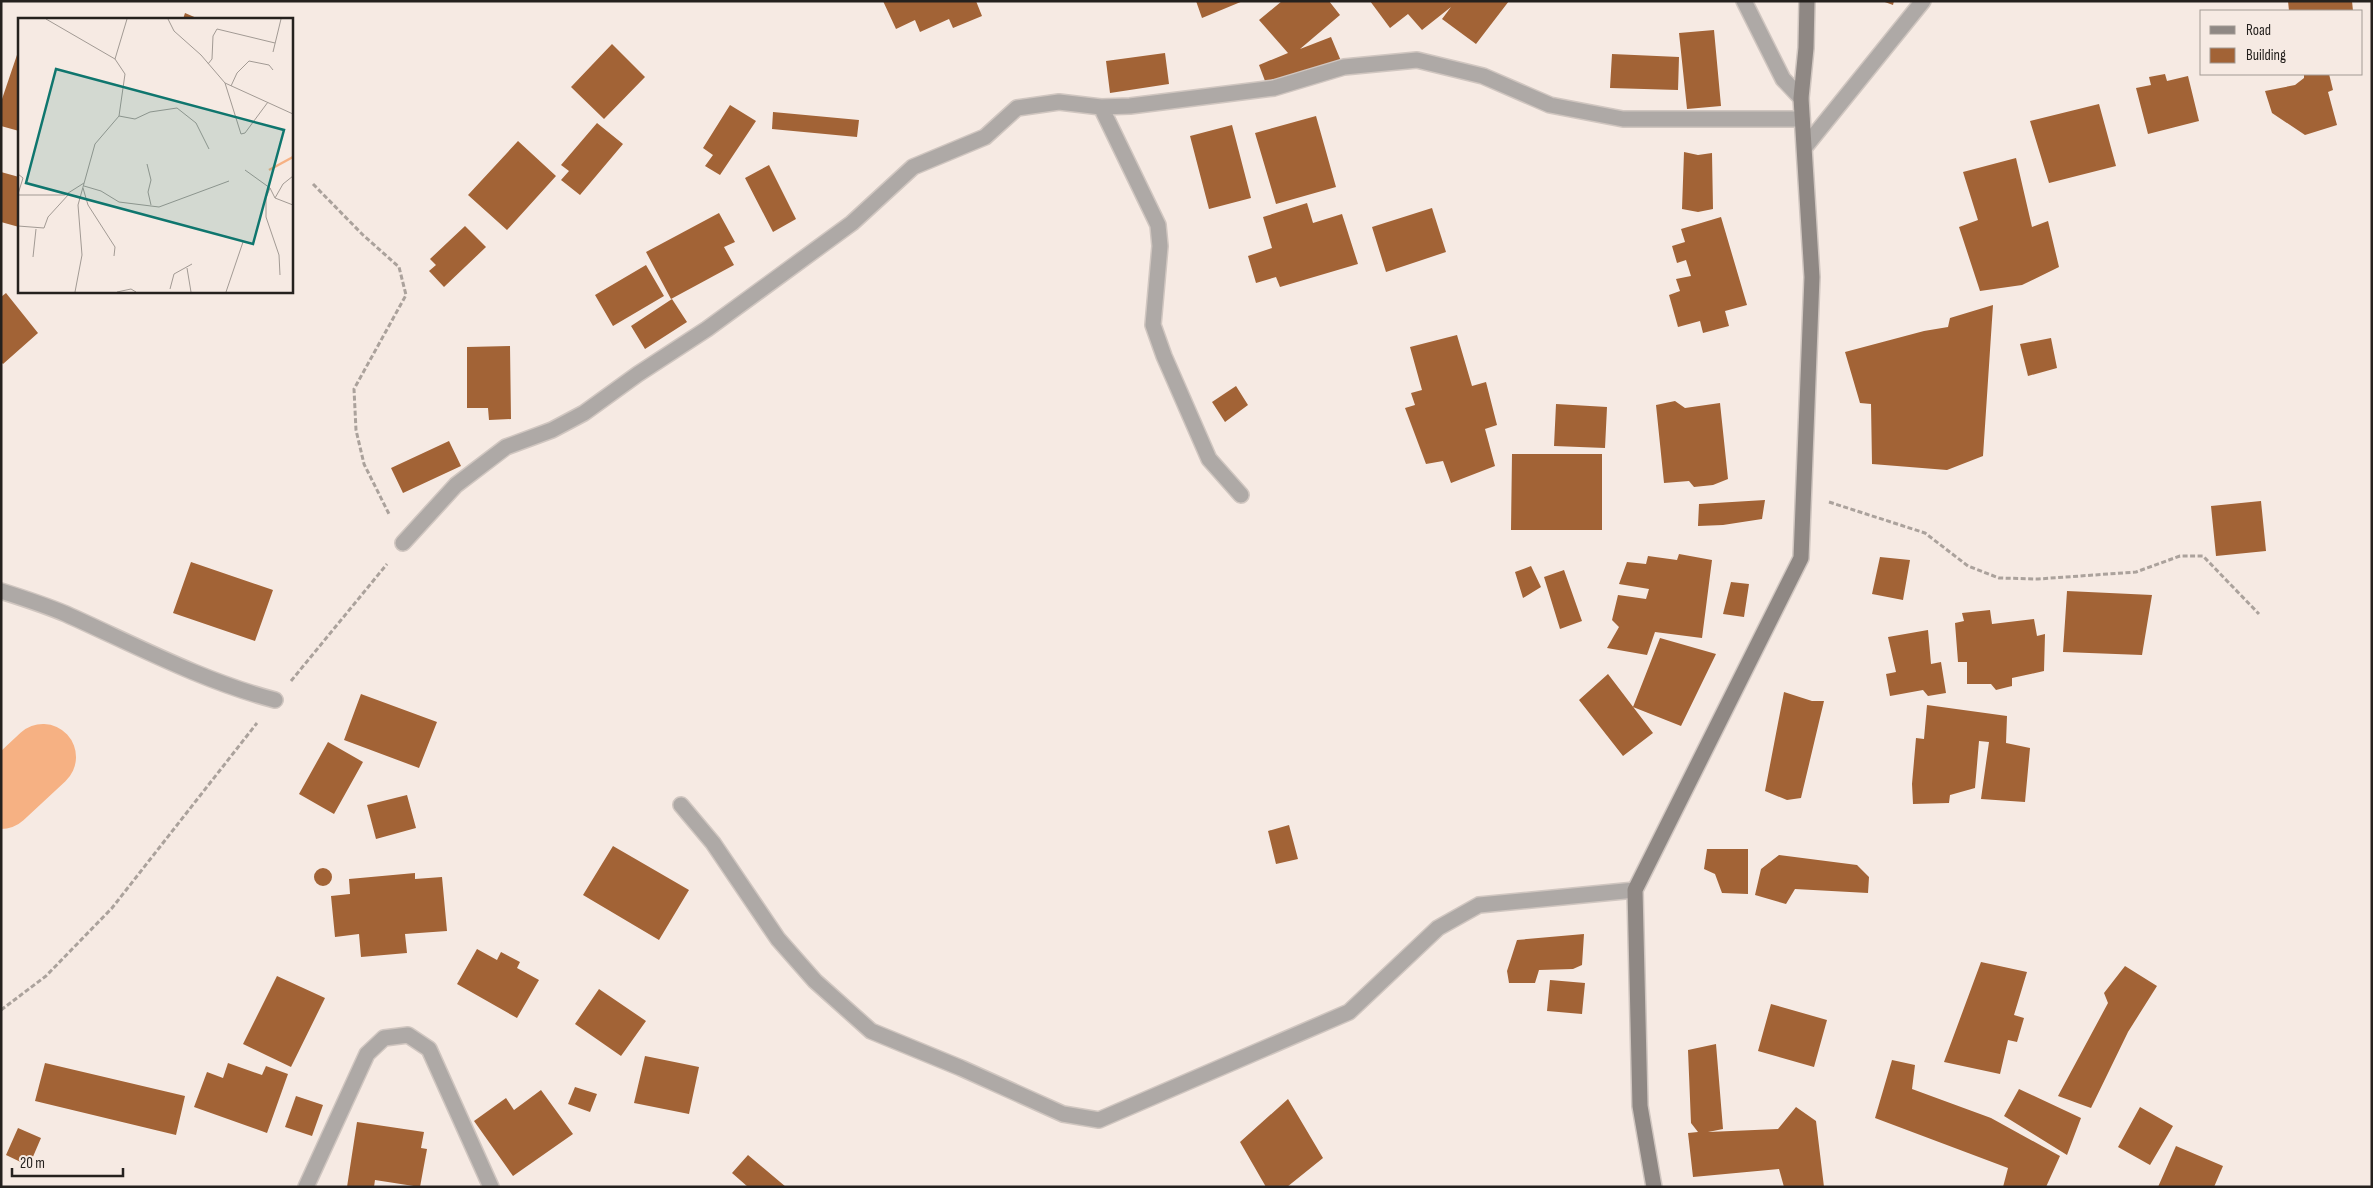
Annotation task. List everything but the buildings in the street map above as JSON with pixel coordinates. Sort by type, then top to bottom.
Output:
[{"type":"street","points":[[1744,1],[1782,79],[1801,98]]},
{"type":"street","points":[[1654,1187],[1640,1106],[1635,890],[1801,558],[1812,277],[1801,98],[1806,48],[1807,1]]},
{"type":"street","points":[[1805,147],[1923,1]]},
{"type":"street","points":[[403,543],[456,485],[506,446],[552,430],[584,413],[707,328],[852,223],[913,167],[985,137],[1017,108],[1059,102],[1101,107],[1130,106],[1274,88],[1344,66],[1417,60],[1483,76],[1550,105],[1623,119],[1802,119]]},
{"type":"street","points":[[1101,107],[1158,225],[1160,246],[1153,325],[1164,356],[1210,458],[1241,495]]},
{"type":"street","points":[[1,591],[64,613],[155,656],[243,692],[275,700]]},
{"type":"street","points":[[681,805],[713,843],[778,939],[815,980],[871,1031],[961,1068],[1063,1114],[1099,1120],[1349,1012],[1438,928],[1479,905],[1635,890]]},
{"type":"street","points":[[306,1187],[367,1054],[384,1038],[408,1036],[429,1049],[491,1187]]},
{"type":"path","points":[[1,1010],[46,976],[112,908],[275,700],[403,543],[364,464],[356,430],[354,389],[406,295],[399,266],[363,235],[313,184]]},
{"type":"path","points":[[1804,495],[1925,533],[1968,566],[1999,578],[2038,579],[2136,572],[2180,556],[2203,556],[2259,614]]},
{"type":"waterway","points":[[1,796],[43,757]]}]
